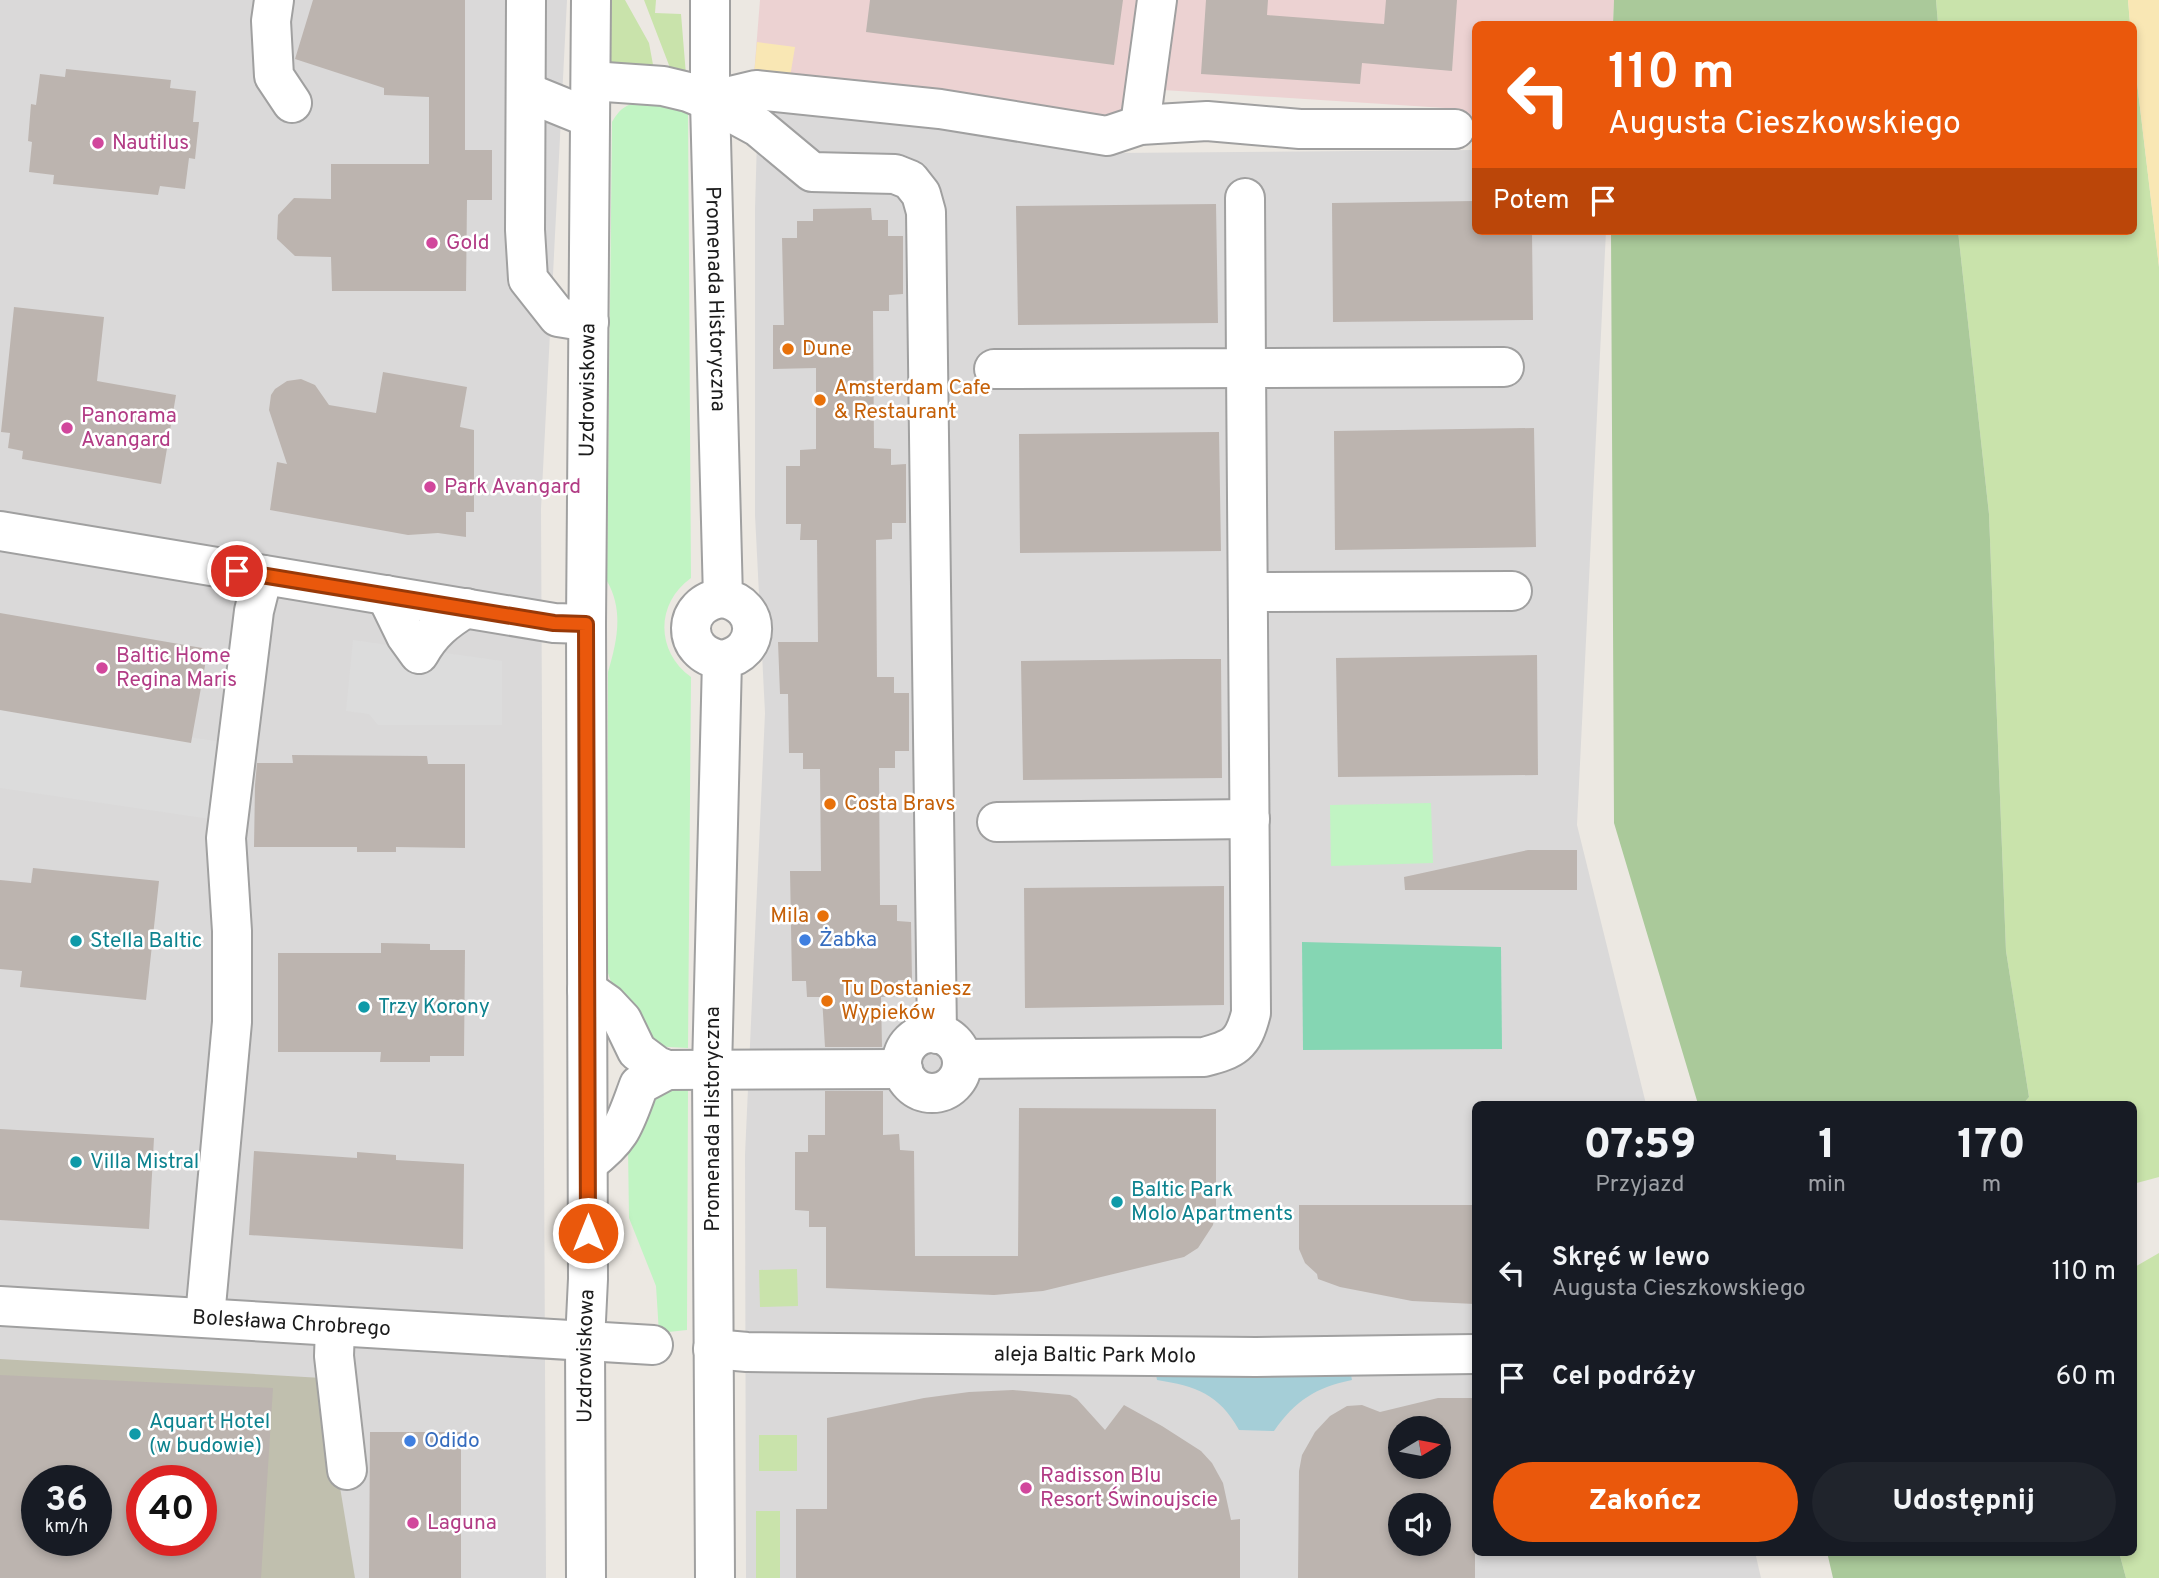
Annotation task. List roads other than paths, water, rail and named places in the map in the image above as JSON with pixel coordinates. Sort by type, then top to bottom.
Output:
[{"type":"street","points":[[274,0],[271,21],[274,76],[292,103]]},
{"type":"street","points":[[526,0],[525,230],[528,279],[558,317],[589,322]]},
{"type":"street","name":"Uzdrowiskowa","points":[[586,1578],[585,1341],[589,1279],[586,624],[591,0]]},
{"type":"street","name":"Promenada Historyczna","points":[[710,0],[710,100],[723,598],[733,600],[749,614],[752,635],[741,653],[722,660],[712,1070],[715,1578]]},
{"type":"street","points":[[1140,125],[1157,0]]},
{"type":"street","points":[[526,92],[591,100],[663,86],[688,92],[710,100],[758,127],[812,172],[895,174],[910,180],[921,194],[926,212],[949,1046]]},
{"type":"street","points":[[710,100],[756,90],[940,110],[1107,136],[1140,125],[1207,121],[1300,129],[1455,129]]},
{"type":"street","points":[[949,1046],[1204,1057],[1231,1050],[1246,1034],[1251,1013],[1245,198]]},
{"type":"street","points":[[993,369],[1504,367]]},
{"type":"street","points":[[0,531],[554,623],[586,624]]},
{"type":"street","points":[[205,1317],[242,1021],[232,931],[226,838],[254,611],[263,575]]},
{"type":"street","points":[[1248,592],[1512,591]]},
{"type":"street","points":[[386,596],[406,636],[418,669],[427,640],[442,623],[466,608]]},
{"type":"street","points":[[997,822],[1250,819]]},
{"type":"street","points":[[587,990],[607,1004],[622,1020],[637,1051],[667,1070],[902,1069]]},
{"type":"street","points":[[927,1033],[949,1046],[962,1067],[956,1081],[936,1093],[929,1093],[909,1082],[902,1069],[902,1059],[911,1042],[927,1033]]},
{"type":"street","points":[[588,1163],[610,1145],[623,1128],[639,1085],[667,1070]]},
{"type":"street","name":"Bolesława Chrobrego","points":[[0,1306],[585,1341]]},
{"type":"street","points":[[335,1327],[334,1356],[347,1470]]},
{"type":"street","points":[[585,1341],[653,1346]]},
{"type":"street","name":"aleja Baltic Park Molo","points":[[713,1349],[747,1352],[1256,1357],[1472,1354]]},
{"type":"water","points":[[1156,1374],[1351,1375],[1352,1380],[1307,1397],[1290,1411],[1274,1431],[1239,1430],[1215,1400],[1195,1389],[1157,1380]]},
{"type":"place","name":"Nautilus","points":[[98,143]]},
{"type":"place","name":"Gold","points":[[432,243]]},
{"type":"place","name":"Dune","points":[[788,349]]},
{"type":"place","name":"Amsterdam Cafe & Restaurant","points":[[820,400]]},
{"type":"place","name":"Panorama Avangard","points":[[67,428]]},
{"type":"place","name":"Park Avangard","points":[[430,487]]},
{"type":"place","name":"Baltic Home Regina Maris","points":[[102,668]]},
{"type":"place","name":"Costa Bravs","points":[[830,804]]},
{"type":"place","name":"Mila","points":[[823,916]]},
{"type":"place","name":"Żabka","points":[[805,940]]},
{"type":"place","name":"Stella Baltic","points":[[76,941]]},
{"type":"place","name":"Tu Dostaniesz Wypieków","points":[[827,1001]]},
{"type":"place","name":"Trzy Korony","points":[[364,1007]]},
{"type":"place","name":"Villa Mistral","points":[[76,1162]]},
{"type":"place","name":"Baltic Park Molo Apartments","points":[[1117,1202]]},
{"type":"place","name":"Aquart Hotel (w budowie)","points":[[135,1434]]},
{"type":"place","name":"Odido","points":[[410,1441]]},
{"type":"place","name":"Radisson Blu Resort Świnoujscie","points":[[1026,1488]]},
{"type":"place","name":"Laguna","points":[[413,1523]]}]
